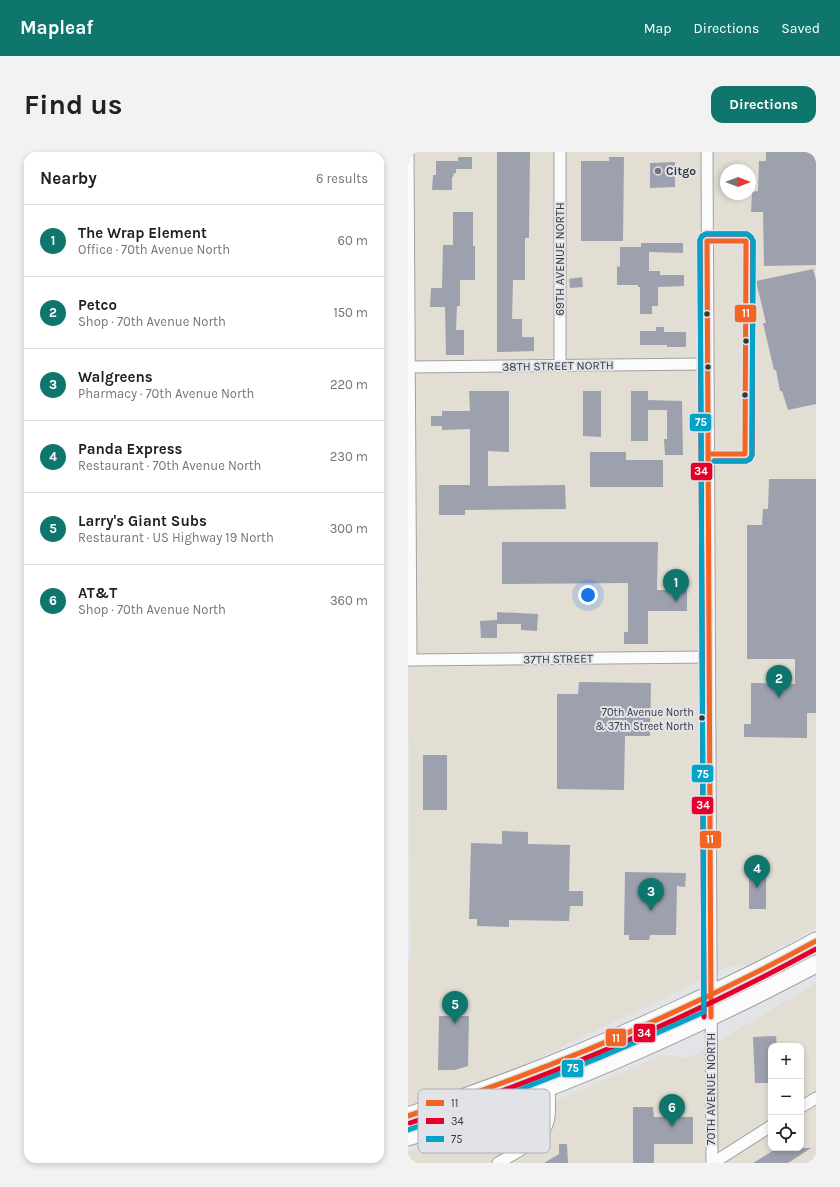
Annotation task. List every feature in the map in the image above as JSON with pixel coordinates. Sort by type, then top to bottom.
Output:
[{"type":"highway","points":[[488,1089],[630,1032],[711,994],[816,941]]},
{"type":"highway","points":[[549,1088],[711,1017],[816,964]]},
{"type":"highway","points":[[408,1116],[418,1113]]},
{"type":"highway","points":[[408,1138],[418,1135]]},
{"type":"street","points":[[408,152],[409,660]]},
{"type":"street","name":"69TH AVENUE NORTH","points":[[560,152],[560,366]]},
{"type":"street","name":"70TH AVENUE NORTH","points":[[707,152],[712,1163]]},
{"type":"street","name":"38TH STREET NORTH","points":[[409,367],[708,364]]},
{"type":"street","name":"37TH STREET","points":[[409,660],[709,657]]},
{"type":"street","points":[[804,1105],[816,1098]]},
{"type":"street","points":[[712,1163],[768,1128]]},
{"type":"street","points":[[498,1163],[514,1153]]},
{"type":"shaded area","points":[[414,152],[554,152],[554,361],[415,362]]},
{"type":"shaded area","points":[[565,152],[701,152],[702,359],[565,360]]},
{"type":"shaded area","points":[[713,152],[816,152],[816,927],[754,963],[725,968],[716,973]]},
{"type":"shaded area","points":[[702,369],[703,652],[416,655],[415,372]]},
{"type":"shaded area","points":[[703,662],[705,978],[518,1068],[457,1089],[418,1089],[418,1103],[408,1106],[408,959],[411,959],[408,665]]},
{"type":"shaded area","points":[[816,983],[816,1092],[804,1099],[804,1043],[768,1043],[768,1122],[717,1154],[717,1042]]},
{"type":"shaded area","points":[[705,1049],[706,1161],[704,1163],[508,1163],[525,1153],[550,1153],[550,1131],[554,1124],[555,1101],[662,1055],[690,1058]]},
{"type":"shaded area","points":[[816,1104],[816,1163],[723,1163],[768,1135],[768,1151],[804,1151],[804,1112]]},
{"type":"shaded area","points":[[418,1149],[418,1153],[505,1153],[489,1163],[408,1163],[408,1152]]},
{"type":"building","points":[[497,152],[530,152],[529,238],[525,238],[525,280],[513,280],[512,319],[522,319],[522,337],[534,337],[534,351],[497,352]]},
{"type":"building","points":[[766,152],[816,152],[816,265],[764,266],[763,212],[751,212],[752,200],[756,200],[756,191],[758,191],[759,161],[766,161]]},
{"type":"building","points":[[458,157],[472,157],[472,169],[456,169],[456,173],[454,173],[452,177],[452,190],[432,190],[433,175],[436,175],[436,161],[458,161]]},
{"type":"building","points":[[609,157],[624,157],[623,241],[581,241],[581,161],[609,161]]},
{"type":"building","points":[[675,162],[675,187],[650,188],[650,163]]},
{"type":"building","points":[[453,212],[473,212],[475,280],[460,280],[460,306],[457,306],[456,330],[464,330],[464,355],[446,355],[445,307],[430,307],[431,288],[442,288],[443,245],[453,245]]},
{"type":"building","points":[[641,243],[683,243],[683,253],[649,252],[649,271],[660,271],[660,275],[684,275],[684,286],[658,287],[658,306],[652,306],[652,314],[640,314],[640,287],[638,287],[638,285],[617,285],[617,266],[620,267],[620,247],[641,247]]},
{"type":"building","points":[[813,269],[816,280],[816,404],[788,410],[782,391],[780,391],[776,370],[774,370],[763,323],[766,323],[756,281]]},
{"type":"building","points":[[582,277],[583,287],[570,288],[569,279]]},
{"type":"building","points":[[656,327],[664,327],[664,332],[686,332],[686,347],[640,345],[640,331],[656,331]]},
{"type":"building","points":[[469,391],[509,391],[509,452],[488,451],[488,486],[565,485],[566,509],[465,510],[465,515],[439,515],[439,485],[470,485],[470,429],[442,430],[442,426],[431,426],[431,416],[442,416],[442,411],[470,411]]},
{"type":"building","points":[[583,391],[601,391],[601,437],[583,436]]},
{"type":"building","points":[[631,391],[648,391],[648,400],[682,401],[683,455],[665,455],[664,439],[667,439],[667,410],[648,410],[648,441],[631,441]]},
{"type":"building","points":[[590,452],[626,452],[626,460],[663,460],[663,487],[590,487]]},
{"type":"building","points":[[769,479],[816,479],[816,713],[807,713],[807,738],[744,737],[744,724],[751,724],[751,683],[795,684],[795,659],[747,659],[747,525],[762,525],[763,509],[768,509]]},
{"type":"building","points":[[502,542],[658,542],[657,590],[687,590],[687,611],[648,611],[648,644],[624,644],[624,632],[628,632],[628,583],[502,584]]},
{"type":"building","points":[[497,612],[538,614],[537,631],[521,630],[521,624],[497,624]]},
{"type":"building","points":[[497,620],[497,638],[481,638],[480,621]]},
{"type":"building","points":[[579,682],[651,683],[650,736],[625,736],[624,790],[557,789],[557,694],[578,694]]},
{"type":"building","points":[[423,755],[447,755],[447,810],[423,810]]},
{"type":"building","points":[[502,831],[528,832],[528,844],[570,845],[569,891],[583,891],[583,906],[570,906],[569,921],[509,920],[509,927],[477,926],[477,919],[469,919],[471,843],[502,844]]},
{"type":"building","points":[[749,868],[766,868],[766,909],[749,909]]},
{"type":"building","points":[[625,872],[686,873],[685,887],[677,886],[676,935],[650,935],[649,940],[629,940],[629,935],[624,935]]},
{"type":"building","points":[[439,1016],[469,1016],[468,1066],[455,1070],[438,1070]]},
{"type":"building","points":[[776,1036],[777,1043],[768,1043],[768,1083],[755,1083],[753,1037]]},
{"type":"building","points":[[633,1107],[653,1107],[654,1117],[693,1117],[693,1144],[654,1144],[654,1163],[633,1163]]},
{"type":"building","points":[[559,1144],[567,1144],[568,1163],[544,1163],[559,1154]]},
{"type":"building","points":[[804,1148],[811,1148],[788,1163],[753,1163],[772,1151],[804,1151]]},
{"type":"transit line","name":"34","points":[[704,1017],[700,240],[702,236],[706,234],[747,234],[753,241],[752,455],[750,459],[746,461],[714,461]]},
{"type":"transit line","name":"75","points":[[520,1089],[558,1075],[704,1012],[700,240],[702,236],[706,234],[747,234],[753,241],[752,455],[750,459],[746,461],[714,461]]},
{"type":"transit line","name":"11","points":[[708,454],[745,454],[746,241],[707,241],[711,1017]]},
{"type":"transit line","name":"11","points":[[485,1089],[616,1038],[717,992],[816,941]]},
{"type":"transit line","name":"34","points":[[506,1089],[566,1066],[668,1023],[768,975],[816,949]]},
{"type":"transit line","name":"11","points":[[408,1116],[418,1113]]},
{"type":"transit line","name":"34","points":[[410,1123],[418,1120]]},
{"type":"transit line","name":"75","points":[[408,1130],[418,1126]]},
{"type":"place","name":"Citgo","points":[[658,171]]},
{"type":"place","name":"The Wrap Element","points":[[676,602]]},
{"type":"place","name":"Petco","points":[[779,698]]},
{"type":"place","name":"70th Avenue North & 37th Street North","points":[[702,718]]},
{"type":"place","name":"Panda Express","points":[[757,888]]},
{"type":"place","name":"Walgreens","points":[[651,911]]},
{"type":"place","name":"Larry's Giant Subs","points":[[455,1024]]},
{"type":"place","name":"AT&T","points":[[672,1127]]}]
